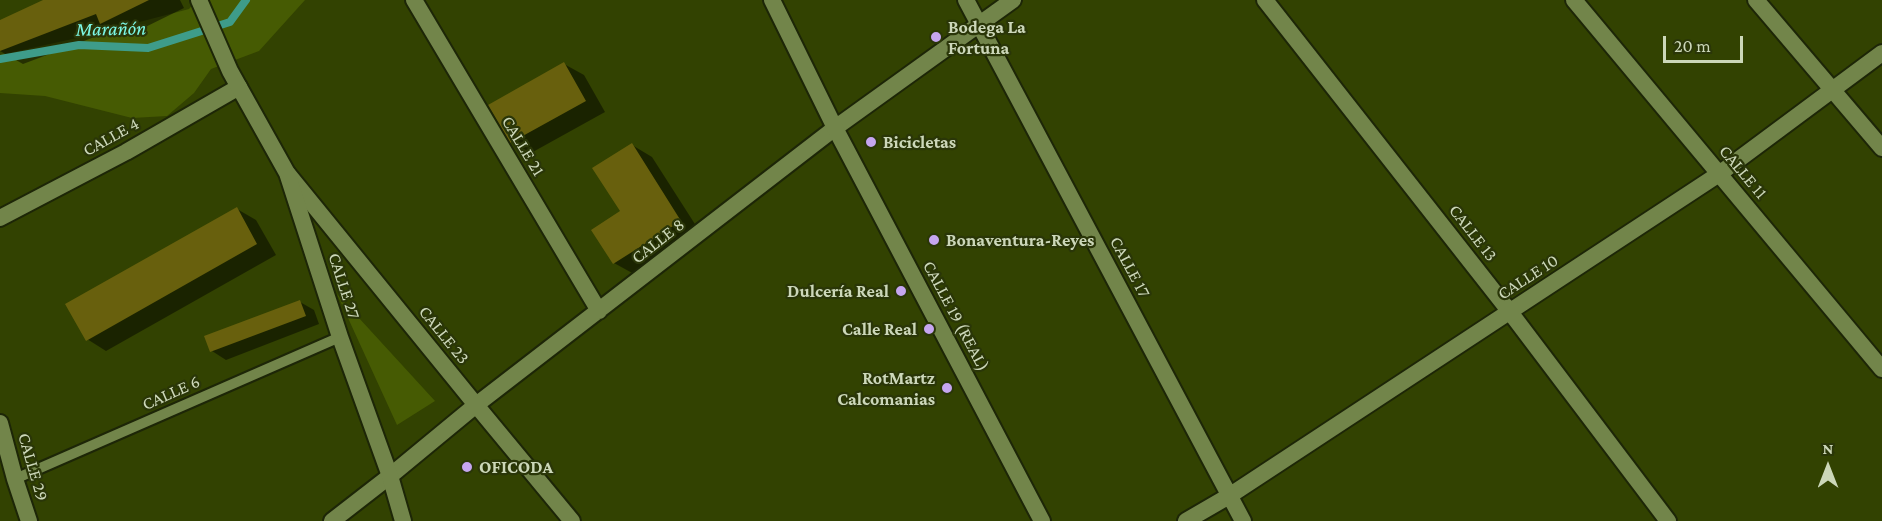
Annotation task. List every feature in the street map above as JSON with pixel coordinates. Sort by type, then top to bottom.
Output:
[{"type":"street","name":"CALLE 27","points":[[199,0],[230,70],[287,173],[340,338],[390,477],[403,521]]},
{"type":"street","name":"CALLE 21","points":[[414,0],[598,311]]},
{"type":"street","name":"CALLE 19 (REAL)","points":[[772,0],[835,128],[1042,521]]},
{"type":"street","name":"CALLE 17","points":[[966,0],[1243,521]]},
{"type":"street","name":"CALLE 8","points":[[332,521],[390,477],[476,405],[835,128],[1013,0]]},
{"type":"street","name":"CALLE 13","points":[[1265,0],[1510,312],[1668,521]]},
{"type":"street","name":"CALLE 11","points":[[1574,0],[1882,369]]},
{"type":"street","points":[[1756,0],[1882,148]]},
{"type":"street","name":"CALLE 10","points":[[1186,521],[1229,496],[1719,174],[1882,53]]},
{"type":"street","name":"CALLE 4","points":[[0,218],[126,152],[239,87]]},
{"type":"street","name":"CALLE 23","points":[[287,173],[572,521]]},
{"type":"street","name":"CALLE 29","points":[[0,423],[29,521]]},
{"type":"lane","name":"CALLE 6","points":[[15,479],[340,338]]},
{"type":"green space","points":[[197,0],[305,0],[259,51],[211,69],[194,93],[167,116],[132,118],[45,96],[0,93],[0,55],[86,36],[189,9]]},
{"type":"green space","points":[[337,294],[435,401],[397,425]]},
{"type":"building","points":[[43,0],[149,0],[100,24],[96,14],[0,51],[0,20]]},
{"type":"building","points":[[564,62],[586,101],[510,143],[488,105]]},
{"type":"building","points":[[632,143],[681,221],[613,264],[591,230],[620,211],[592,168]]},
{"type":"building","points":[[237,207],[257,244],[86,341],[65,304]]},
{"type":"building","points":[[300,300],[306,316],[210,352],[204,336]]},
{"type":"waterway","name":"Marañón","points":[[0,59],[79,45],[148,48],[230,22],[246,0]]},
{"type":"place","name":"Bodega La Fortuna","points":[[936,37]]},
{"type":"place","name":"Bicicletas","points":[[871,142]]},
{"type":"place","name":"Bonaventura-Reyes","points":[[934,240]]},
{"type":"place","name":"Dulcería Real","points":[[901,291]]},
{"type":"place","name":"Calle Real","points":[[929,329]]},
{"type":"place","name":"RotMartz Calcomanias","points":[[947,388]]},
{"type":"place","name":"OFICODA","points":[[467,467]]}]
